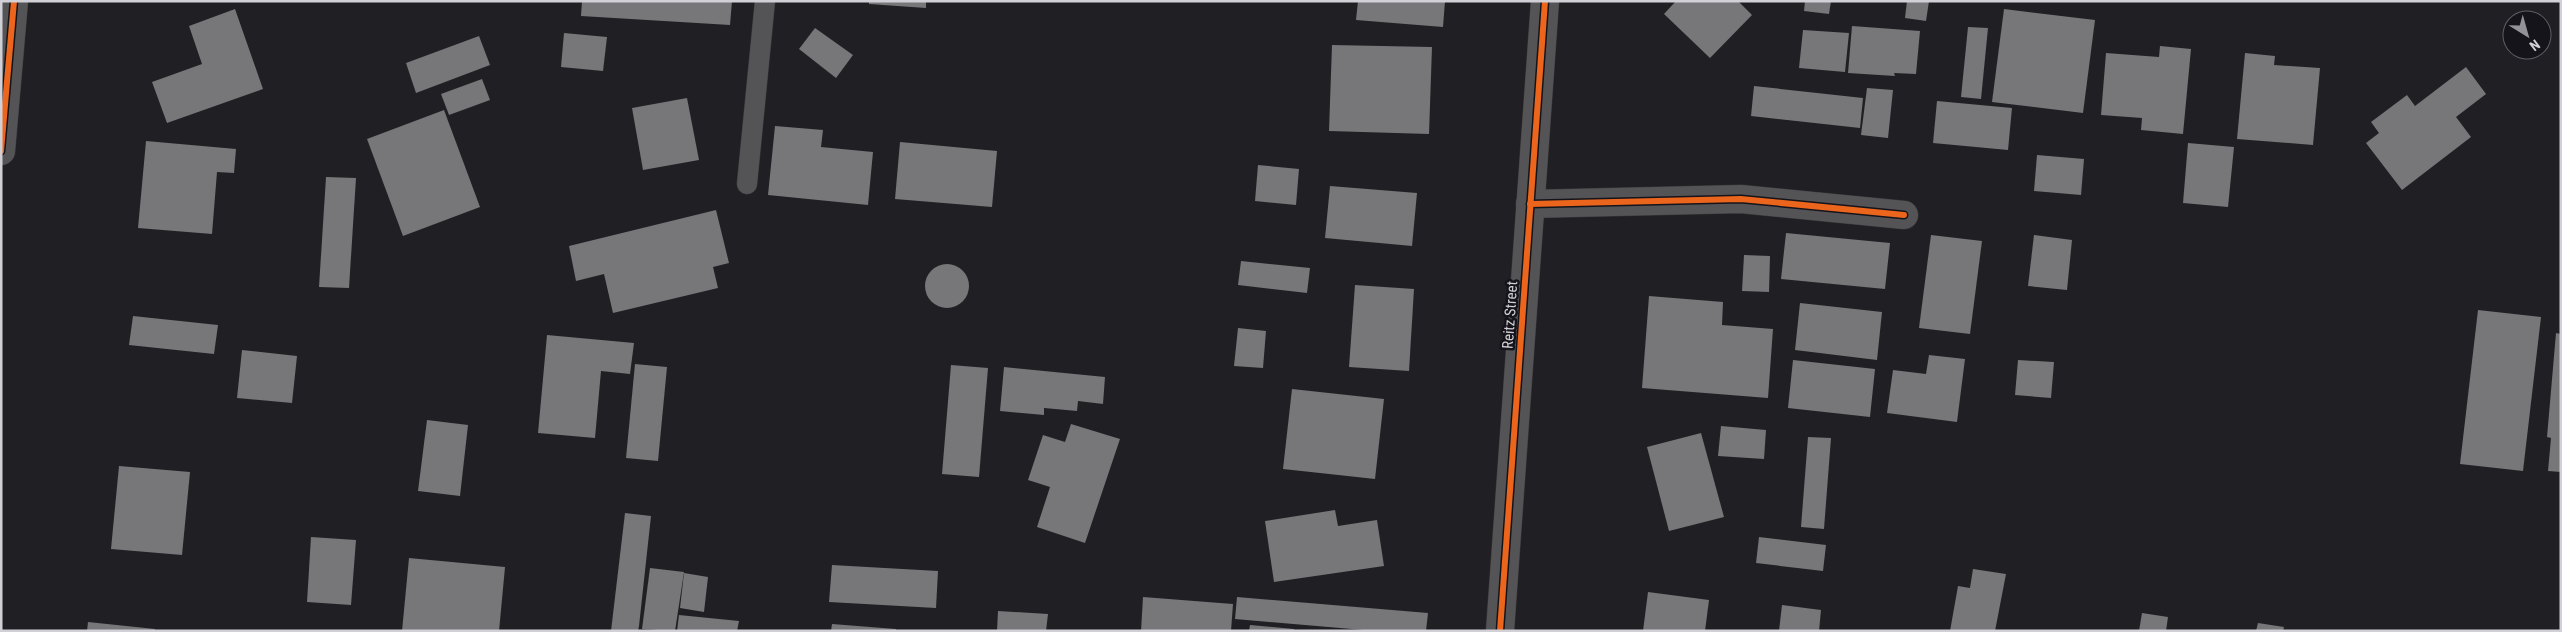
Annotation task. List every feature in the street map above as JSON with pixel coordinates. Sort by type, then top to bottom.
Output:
[{"type":"street","points":[[1,151],[14,1]]},
{"type":"street","name":"Reitz Street","points":[[1500,631],[1545,1]]},
{"type":"street","points":[[1530,204],[1741,199],[1904,215]]},
{"type":"lane","points":[[747,184],[765,1]]},
{"type":"building","points":[[582,1],[732,1],[730,25],[581,16]]},
{"type":"building","points":[[869,1],[926,1],[926,8],[869,4]]},
{"type":"building","points":[[1358,1],[1445,1],[1443,27],[1356,20]]},
{"type":"building","points":[[1676,1],[1738,1],[1752,15],[1710,58],[1664,14]]},
{"type":"building","points":[[1805,1],[1831,1],[1829,14],[1804,11]]},
{"type":"building","points":[[1907,1],[1929,1],[1926,21],[1905,18]]},
{"type":"building","points":[[235,9],[263,89],[167,123],[152,82],[202,64],[189,26]]},
{"type":"building","points":[[2004,9],[2095,20],[2083,113],[1992,102]]},
{"type":"building","points":[[1852,26],[1920,31],[1916,74],[1894,73],[1895,76],[1848,73]]},
{"type":"building","points":[[1968,27],[1988,28],[1981,99],[1961,97]]},
{"type":"building","points":[[815,28],[853,55],[836,78],[799,49]]},
{"type":"building","points":[[1803,30],[1849,33],[1845,72],[1799,68]]},
{"type":"building","points":[[564,33],[607,37],[603,71],[561,67]]},
{"type":"building","points":[[479,36],[490,65],[416,93],[406,63]]},
{"type":"building","points":[[1332,45],[1432,47],[1429,134],[1329,131]]},
{"type":"building","points":[[2160,46],[2191,49],[2183,134],[2141,130],[2142,118],[2101,115],[2106,53],[2159,57]]},
{"type":"building","points":[[2245,53],[2275,56],[2274,65],[2320,68],[2313,145],[2237,139]]},
{"type":"building","points":[[2466,67],[2486,94],[2456,117],[2471,137],[2402,190],[2366,143],[2379,133],[2371,122],[2407,95],[2415,106]]},
{"type":"building","points":[[482,79],[490,100],[449,115],[441,94]]},
{"type":"building","points":[[1754,86],[1863,98],[1860,128],[1751,116]]},
{"type":"building","points":[[1867,88],[1893,90],[1888,138],[1861,135]]},
{"type":"building","points":[[687,98],[699,160],[643,170],[632,108]]},
{"type":"building","points":[[1937,101],[2012,108],[2008,150],[1933,143]]},
{"type":"building","points":[[444,110],[480,207],[403,236],[367,139]]},
{"type":"building","points":[[775,126],[823,130],[821,147],[873,152],[868,205],[768,195]]},
{"type":"building","points":[[146,141],[236,149],[234,173],[217,172],[212,234],[138,228]]},
{"type":"building","points":[[900,142],[997,151],[992,207],[895,199]]},
{"type":"building","points":[[2188,143],[2234,147],[2228,207],[2183,203]]},
{"type":"building","points":[[2037,155],[2084,159],[2081,195],[2034,191]]},
{"type":"building","points":[[1258,165],[1299,169],[1296,205],[1255,201]]},
{"type":"building","points":[[326,177],[356,178],[349,288],[319,287]]},
{"type":"building","points":[[1330,186],[1417,193],[1412,246],[1325,238]]},
{"type":"building","points":[[716,210],[729,263],[713,267],[718,288],[613,313],[604,274],[576,281],[569,246]]},
{"type":"building","points":[[1786,233],[1890,243],[1885,289],[1781,279]]},
{"type":"building","points":[[1931,235],[1982,241],[1970,334],[1919,328]]},
{"type":"building","points":[[2034,235],[2072,240],[2067,290],[2028,286]]},
{"type":"building","points":[[1744,255],[1770,256],[1769,292],[1742,291]]},
{"type":"building","points":[[1241,261],[1310,268],[1307,293],[1238,285]]},
{"type":"building","points":[[947,264],[959,268],[965,274],[969,286],[965,298],[959,304],[947,308],[935,304],[929,298],[925,286],[929,274],[935,268]]},
{"type":"building","points":[[1355,285],[1414,289],[1409,371],[1349,367]]},
{"type":"building","points":[[1649,296],[1723,302],[1722,325],[1773,329],[1768,398],[1642,388]]},
{"type":"building","points":[[1800,303],[1882,312],[1877,360],[1795,350]]},
{"type":"building","points":[[2478,310],[2541,317],[2523,471],[2460,464]]},
{"type":"building","points":[[133,316],[218,325],[214,354],[129,345]]},
{"type":"building","points":[[1238,328],[1266,331],[1263,368],[1234,366]]},
{"type":"building","points":[[2556,333],[2561,334],[2561,472],[2548,471],[2551,438],[2547,437]]},
{"type":"building","points":[[547,335],[634,343],[630,374],[601,371],[595,438],[538,433]]},
{"type":"building","points":[[242,350],[297,356],[292,403],[237,398]]},
{"type":"building","points":[[1929,355],[1965,359],[1957,422],[1887,413],[1893,370],[1926,374]]},
{"type":"building","points":[[1793,360],[1875,369],[1870,417],[1788,408]]},
{"type":"building","points":[[2018,360],[2054,362],[2051,398],[2015,395]]},
{"type":"building","points":[[635,364],[667,367],[658,461],[626,458]]},
{"type":"building","points":[[951,365],[988,368],[979,477],[942,474]]},
{"type":"building","points":[[1004,367],[1105,377],[1103,404],[1078,401],[1077,411],[1044,408],[1044,415],[1000,411]]},
{"type":"building","points":[[1292,389],[1384,399],[1375,479],[1283,469]]},
{"type":"building","points":[[427,420],[468,425],[460,496],[418,491]]},
{"type":"building","points":[[1071,424],[1120,439],[1085,543],[1037,527],[1050,487],[1028,480],[1043,435],[1065,442]]},
{"type":"building","points":[[1721,426],[1766,430],[1764,459],[1718,456]]},
{"type":"building","points":[[1701,433],[1724,517],[1669,531],[1647,447]]},
{"type":"building","points":[[1808,437],[1831,438],[1824,529],[1801,527]]},
{"type":"building","points":[[119,466],[190,472],[182,555],[111,549]]},
{"type":"building","points":[[1335,510],[1338,526],[1377,520],[1384,566],[1274,582],[1265,521]]},
{"type":"building","points":[[625,513],[651,516],[639,626],[638,631],[611,631]]},
{"type":"building","points":[[311,537],[356,540],[351,605],[307,602]]},
{"type":"building","points":[[1759,537],[1826,545],[1823,571],[1756,563]]},
{"type":"building","points":[[409,558],[505,567],[499,631],[402,631]]},
{"type":"building","points":[[832,565],[938,571],[936,608],[829,602]]},
{"type":"building","points":[[650,568],[684,572],[675,631],[642,629]]},
{"type":"building","points":[[1973,569],[2006,574],[1995,631],[1950,631],[1958,586],[1970,588]]},
{"type":"building","points":[[684,573],[708,577],[704,612],[680,608]]},
{"type":"building","points":[[1648,592],[1709,600],[1705,631],[1643,631]]},
{"type":"building","points":[[1143,597],[1233,604],[1231,631],[1141,631]]},
{"type":"building","points":[[1237,597],[1428,613],[1426,631],[1375,631],[1235,619]]},
{"type":"building","points":[[1782,605],[1821,610],[1819,631],[1779,631]]},
{"type":"building","points":[[998,611],[1048,614],[1046,631],[997,631]]},
{"type":"building","points":[[2142,613],[2168,617],[2166,631],[2139,631]]},
{"type":"building","points":[[679,615],[739,621],[737,631],[677,631]]},
{"type":"building","points":[[88,622],[155,629],[155,631],[87,631]]},
{"type":"building","points":[[2258,623],[2284,627],[2283,631],[2256,631]]},
{"type":"building","points":[[832,624],[896,629],[896,631],[831,631]]},
{"type":"building","points":[[1250,625],[1294,629],[1294,631],[1249,631]]},
{"type":"cycle path","points":[[1,151],[14,1]]},
{"type":"cycle path","points":[[1500,631],[1545,1]]},
{"type":"cycle path","points":[[1530,204],[1741,199],[1904,215]]}]
